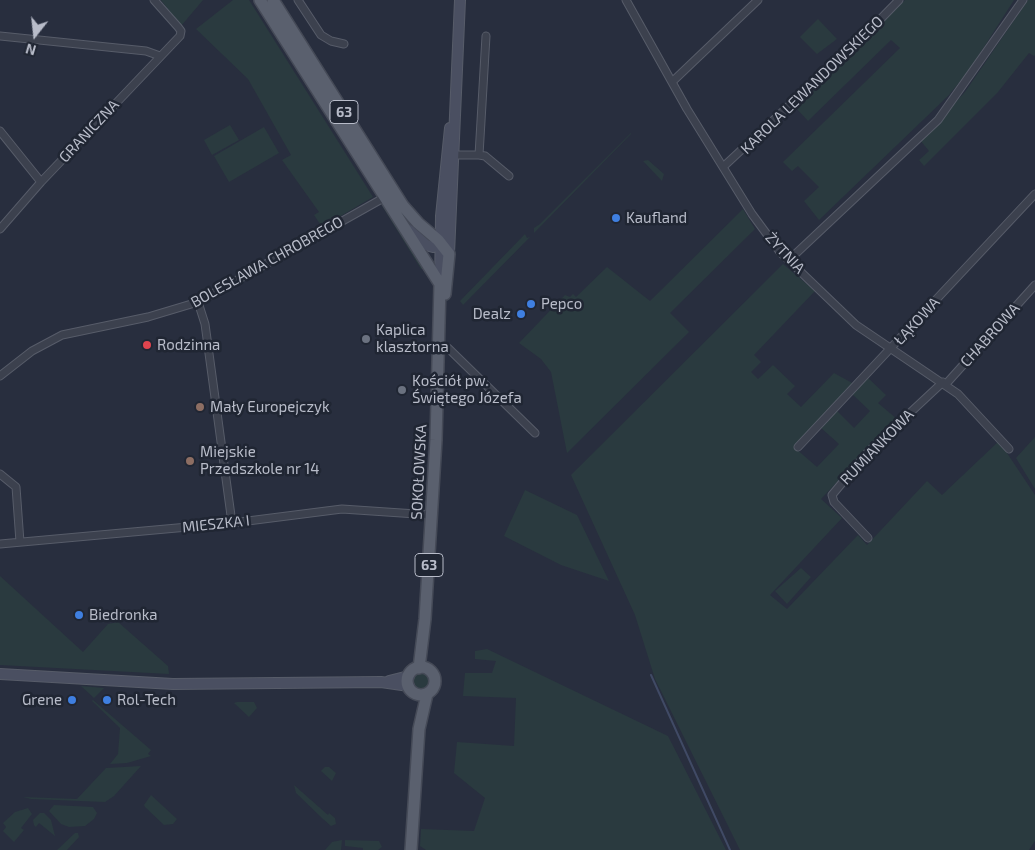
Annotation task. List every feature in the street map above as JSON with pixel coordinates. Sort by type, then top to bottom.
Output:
[{"type":"main road","name":"63","points":[[260,0],[389,195],[418,223],[447,246]]},
{"type":"main road","name":"63","points":[[273,0],[389,195],[397,219],[440,284]]},
{"type":"main road","name":"SOKOŁOWSKA","points":[[440,312],[445,292],[447,246]]},
{"type":"main road","name":"SOKOŁOWSKA","points":[[423,668],[439,348],[440,284]]},
{"type":"main road","points":[[412,850],[419,729],[415,687],[423,668],[433,675],[435,681],[432,690],[415,687]]},
{"type":"street","name":"GRANICZNA","points":[[0,229],[41,182],[180,36],[181,31],[154,0]]},
{"type":"street","points":[[298,0],[321,36],[331,42],[344,44]]},
{"type":"street","name":"SOKOŁOWSKA","points":[[440,284],[447,246],[455,155],[460,0]]},
{"type":"street","name":"ŻYTNIA","points":[[626,0],[723,168],[769,239],[856,324],[891,350],[944,383],[992,428],[1009,449]]},
{"type":"street","points":[[672,82],[758,0]]},
{"type":"street","name":"KAROLA LEWANDOWSKIEGO","points":[[723,168],[857,43],[898,0]]},
{"type":"street","points":[[789,260],[938,120],[1023,0]]},
{"type":"street","points":[[0,36],[146,51],[160,56]]},
{"type":"street","points":[[479,155],[486,36]]},
{"type":"street","name":"SOKOŁOWSKA","points":[[447,246],[441,216],[456,82]]},
{"type":"street","points":[[0,131],[41,182]]},
{"type":"street","points":[[455,155],[485,156],[509,176]]},
{"type":"street","name":"ŁĄKOWA","points":[[798,447],[891,350],[1035,194]]},
{"type":"street","name":"BOLESŁAWA CHROBREGO","points":[[0,376],[27,355],[62,335],[148,317],[198,302],[389,195]]},
{"type":"street","points":[[418,223],[431,226],[441,216]]},
{"type":"street","points":[[397,219],[426,245],[433,247],[447,246]]},
{"type":"street","name":"CHABROWA","points":[[944,383],[1035,285]]},
{"type":"street","points":[[198,302],[205,324],[232,523]]},
{"type":"street","points":[[439,348],[448,348],[535,433]]},
{"type":"street","name":"RUMIANKOWA","points":[[868,538],[834,502],[832,494],[868,452],[944,383]]},
{"type":"street","points":[[0,474],[16,487],[20,542]]},
{"type":"street","name":"MIESZKA I","points":[[0,544],[232,523],[342,509],[431,515]]},
{"type":"street","points":[[0,674],[173,684],[381,682],[415,687]]},
{"type":"shaded area","points":[[161,0],[203,0],[181,26]]},
{"type":"shaded area","points":[[233,0],[249,0],[373,197],[322,227],[314,215],[319,212],[282,160],[291,155],[248,79],[196,29]]},
{"type":"shaded area","points":[[905,0],[1014,0],[970,69],[949,95],[819,220],[804,201],[819,187],[798,166],[792,171],[783,162],[900,48],[891,40],[808,121],[796,108]]},
{"type":"shaded area","points":[[1028,0],[1035,0],[1035,55],[1029,53],[998,92],[924,166],[919,160],[929,151],[920,140],[965,92]]},
{"type":"shaded area","points":[[818,19],[837,39],[817,54],[800,37]]},
{"type":"shaded area","points":[[230,125],[239,140],[212,155],[204,140]]},
{"type":"shaded area","points":[[264,127],[279,153],[229,182],[214,156]]},
{"type":"shaded area","points":[[631,134],[534,233],[534,228]]},
{"type":"shaded area","points":[[648,160],[664,174],[662,181],[643,161]]},
{"type":"shaded area","points":[[382,206],[386,208],[424,269],[421,269]]},
{"type":"shaded area","points":[[743,209],[755,229],[670,313],[689,332],[567,453],[551,372],[541,359],[519,343],[565,295],[570,297],[573,294],[576,297],[607,267],[650,301]]},
{"type":"shaded area","points":[[525,234],[527,238],[530,237],[463,305],[460,301]]},
{"type":"shaded area","points":[[783,264],[815,291],[754,355],[761,362],[751,372],[758,379],[773,365],[795,386],[787,394],[801,407],[834,373],[854,384],[795,448],[817,467],[839,444],[820,427],[836,410],[854,428],[870,411],[852,394],[867,377],[886,395],[878,403],[897,419],[821,499],[842,518],[770,595],[787,609],[858,535],[867,545],[927,481],[942,495],[999,441],[1035,495],[1035,841],[1029,850],[740,850],[655,679],[635,615],[571,475]]},
{"type":"shaded area","points":[[1035,437],[1035,489],[1016,458]]},
{"type":"shaded area","points":[[525,490],[577,515],[609,581],[561,565],[504,536]]},
{"type":"shaded area","points":[[801,568],[811,577],[787,604],[775,591]]},
{"type":"shaded area","points":[[0,576],[83,652],[108,624],[118,622],[168,666],[169,674],[0,665]]},
{"type":"shaded area","points":[[487,649],[668,736],[726,850],[426,850],[420,846],[421,829],[474,831],[485,798],[454,773],[457,742],[514,746],[516,698],[463,696],[465,673],[492,673],[496,661],[475,659],[475,651]]},
{"type":"shaded area","points":[[417,673],[425,673],[430,678],[428,689],[417,691],[412,686],[412,678]]},
{"type":"shaded area","points":[[81,686],[104,688],[94,698]]},
{"type":"shaded area","points":[[93,700],[151,750],[148,754],[151,756],[127,763],[110,764],[118,754],[120,728]]},
{"type":"shaded area","points":[[254,702],[257,708],[249,717],[234,703]]},
{"type":"shaded area","points":[[141,766],[114,796],[105,802],[31,799],[23,797],[77,799],[106,768]]},
{"type":"shaded area","points":[[325,767],[329,767],[336,773],[332,781],[321,771]]},
{"type":"shaded area","points":[[294,785],[328,815],[329,813],[335,818],[336,824],[331,826],[323,819],[296,793]]},
{"type":"shaded area","points":[[151,795],[177,819],[173,824],[164,825],[145,807],[144,805]]},
{"type":"shaded area","points":[[54,805],[93,807],[97,813],[94,819],[85,826],[69,827],[61,824],[49,811]]},
{"type":"shaded area","points":[[28,808],[32,814],[21,828],[24,830],[14,842],[3,831],[6,827],[3,823],[15,812]]},
{"type":"shaded area","points":[[40,813],[44,813],[51,820],[55,836],[39,823],[36,827],[34,825],[33,820]]},
{"type":"shaded area","points":[[75,833],[78,833],[79,837],[67,850],[57,850]]},
{"type":"shaded area","points":[[342,840],[341,850],[325,850],[332,842]]},
{"type":"shaded area","points":[[345,840],[379,841],[382,847],[378,850],[363,850],[363,848],[345,846]]},
{"type":"waterway","points":[[651,675],[730,850]]},
{"type":"place","name":"Kaufland","points":[[616,218]]},
{"type":"place","name":"Pepco","points":[[531,304]]},
{"type":"place","name":"Dealz","points":[[521,314]]},
{"type":"place","name":"Kaplica klasztorna","points":[[366,339]]},
{"type":"place","name":"Rodzinna","points":[[147,345]]},
{"type":"place","name":"Kościół pw. Świętego Józefa","points":[[402,390]]},
{"type":"place","name":"Mały Europejczyk","points":[[200,407]]},
{"type":"place","name":"Miejskie Przedszkole nr 14","points":[[190,461]]},
{"type":"place","name":"Biedronka","points":[[79,615]]},
{"type":"place","name":"Grene","points":[[72,700]]},
{"type":"place","name":"Rol-Tech","points":[[107,700]]}]
